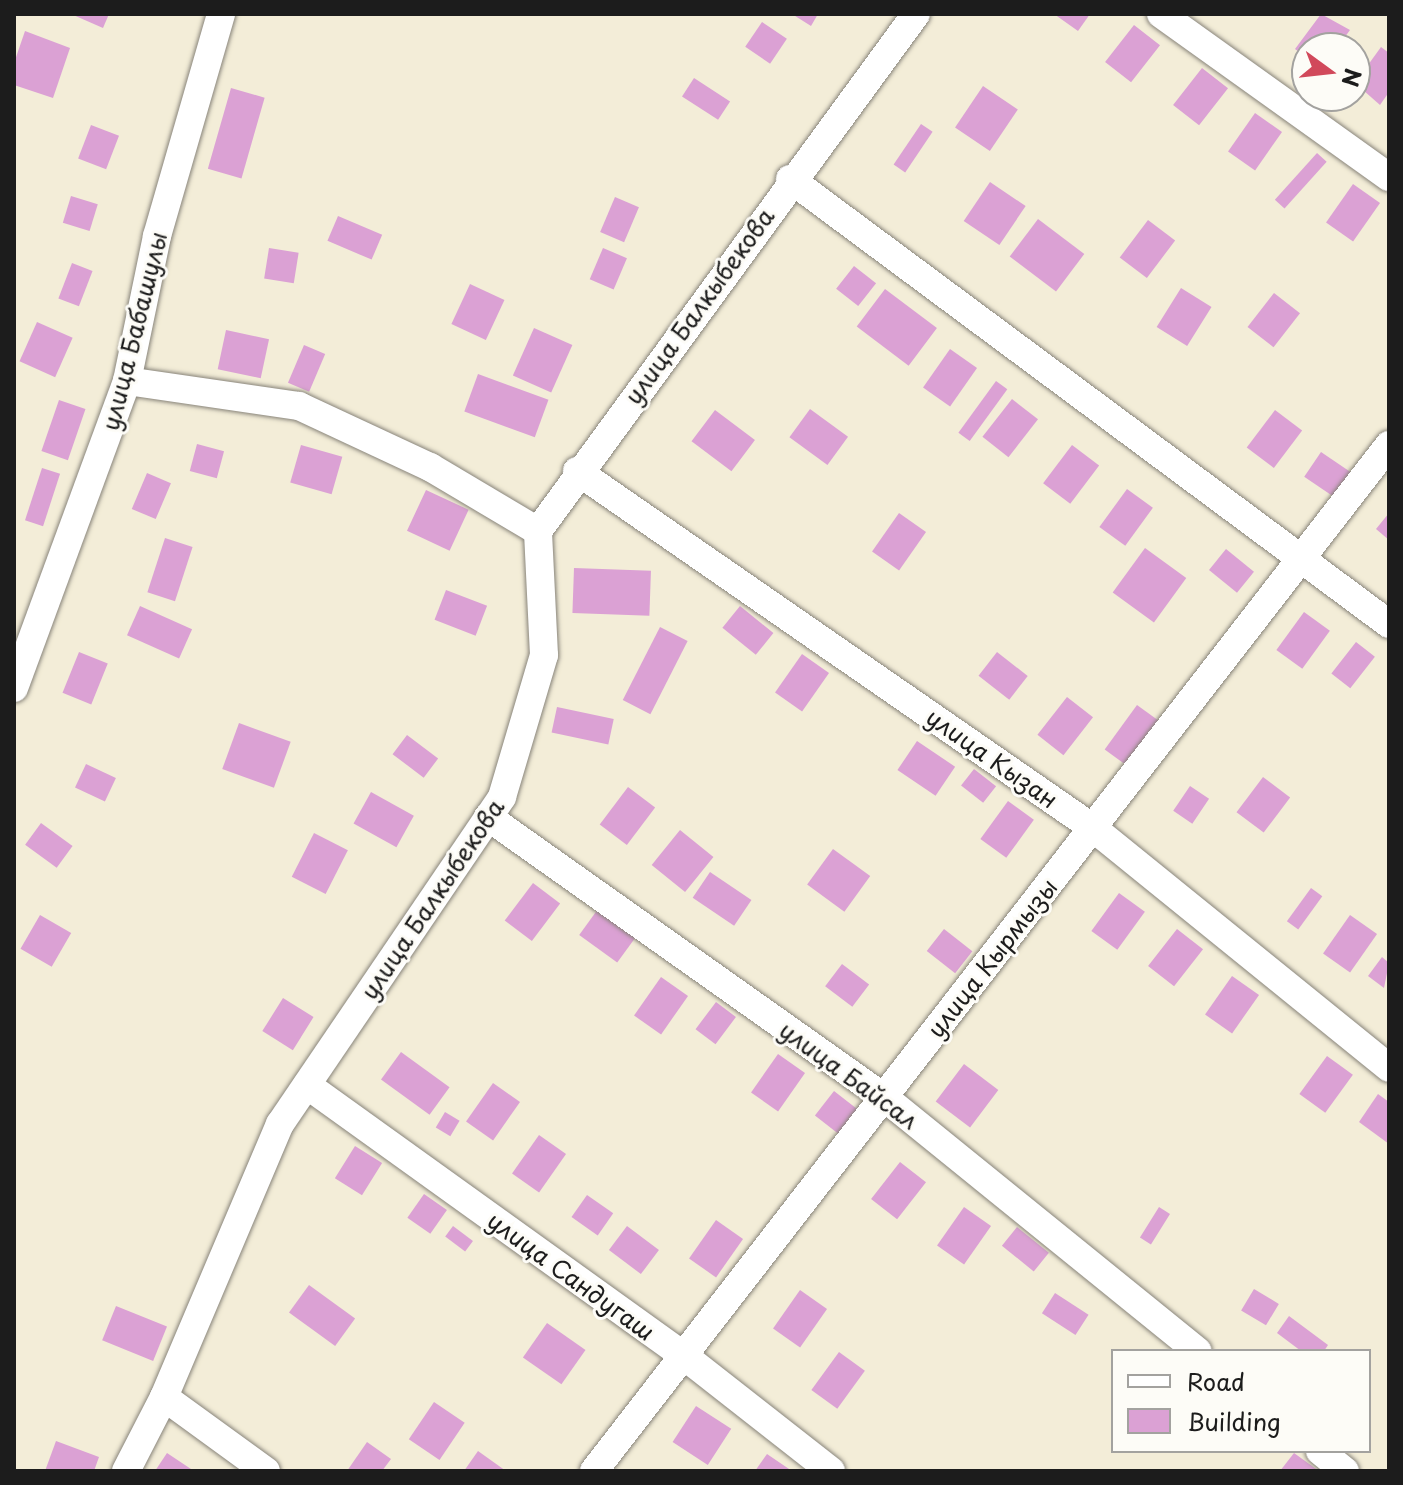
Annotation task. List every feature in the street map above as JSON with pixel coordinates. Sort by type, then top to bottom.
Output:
[{"type":"street","name":"улица Бабашулы","points":[[14,688],[127,381],[157,236],[221,14]]},
{"type":"street","name":"улица Балкыбекова","points":[[126,1471],[164,1397],[280,1124],[502,797],[544,655],[538,531],[577,471],[790,179],[916,14]]},
{"type":"street","points":[[1161,14],[1389,177]]},
{"type":"street","points":[[790,179],[1389,624]]},
{"type":"street","points":[[127,381],[299,406],[430,467],[538,531]]},
{"type":"street","name":"улица Кырмызы","points":[[594,1471],[1389,445]]},
{"type":"street","name":"улица Кызан","points":[[577,471],[1093,828],[1389,1068]]},
{"type":"street","name":"улица Байсал","points":[[488,817],[885,1098],[1195,1349]]},
{"type":"street","name":"улица Сандугаш","points":[[307,1085],[683,1355],[831,1471]]},
{"type":"street","points":[[164,1397],[266,1471]]},
{"type":"street","points":[[1322,1453],[1345,1471]]},
{"type":"building","points":[[71,14],[109,14],[103,28]]},
{"type":"building","points":[[792,14],[818,14],[811,26]]},
{"type":"building","points":[[1054,14],[1090,14],[1078,31]]},
{"type":"building","points":[[1321,14],[1350,30],[1349,32],[1308,32]]},
{"type":"building","points":[[762,22],[787,39],[770,64],[745,47]]},
{"type":"building","points":[[1134,25],[1160,45],[1131,82],[1105,62]]},
{"type":"building","points":[[25,31],[70,48],[53,98],[14,85],[14,63]]},
{"type":"building","points":[[1381,47],[1389,53],[1389,92],[1380,105],[1371,97],[1371,61]]},
{"type":"building","points":[[1202,68],[1228,88],[1199,125],[1173,105]]},
{"type":"building","points":[[694,78],[730,101],[718,120],[682,96]]},
{"type":"building","points":[[983,86],[1018,109],[990,151],[955,127]]},
{"type":"building","points":[[231,88],[265,98],[241,178],[208,169]]},
{"type":"building","points":[[1255,113],[1282,132],[1255,170],[1228,152]]},
{"type":"building","points":[[921,124],[933,132],[905,172],[894,165]]},
{"type":"building","points":[[91,125],[119,136],[106,169],[78,159]]},
{"type":"building","points":[[1317,153],[1327,162],[1285,209],[1275,200]]},
{"type":"building","points":[[990,182],[1026,206],[999,245],[964,221]]},
{"type":"building","points":[[1353,184],[1380,203],[1353,241],[1326,223]]},
{"type":"building","points":[[71,196],[98,204],[90,231],[63,223]]},
{"type":"building","points":[[615,197],[639,207],[624,242],[600,232]]},
{"type":"building","points":[[338,216],[382,235],[372,260],[327,241]]},
{"type":"building","points":[[1038,219],[1084,254],[1056,291],[1010,257]]},
{"type":"building","points":[[1148,220],[1175,240],[1147,278],[1120,258]]},
{"type":"building","points":[[269,248],[299,253],[294,283],[264,279]]},
{"type":"building","points":[[603,248],[627,258],[614,289],[590,279]]},
{"type":"building","points":[[72,263],[93,271],[79,306],[58,298]]},
{"type":"building","points":[[854,266],[876,283],[858,306],[836,289]]},
{"type":"building","points":[[470,284],[504,300],[486,340],[451,324]]},
{"type":"building","points":[[1181,288],[1212,307],[1187,346],[1157,327]]},
{"type":"building","points":[[885,289],[937,328],[909,366],[857,327]]},
{"type":"building","points":[[1274,293],[1300,313],[1274,347],[1248,327]]},
{"type":"building","points":[[37,322],[73,338],[55,377],[20,361]]},
{"type":"building","points":[[534,328],[572,345],[551,393],[513,376]]},
{"type":"building","points":[[226,330],[269,339],[261,378],[218,369]]},
{"type":"building","points":[[304,345],[325,354],[309,392],[288,383]]},
{"type":"building","points":[[950,349],[977,368],[950,406],[923,388]]},
{"type":"building","points":[[478,374],[548,400],[535,437],[464,412]]},
{"type":"building","points":[[996,381],[1007,389],[970,441],[958,433]]},
{"type":"building","points":[[1012,399],[1038,419],[1008,457],[982,437]]},
{"type":"building","points":[[59,400],[85,409],[68,460],[41,451]]},
{"type":"building","points":[[810,409],[848,437],[827,465],[789,437]]},
{"type":"building","points":[[715,410],[755,440],[731,471],[692,441]]},
{"type":"building","points":[[1275,410],[1302,430],[1274,468],[1247,448]]},
{"type":"building","points":[[197,444],[224,451],[217,478],[190,471]]},
{"type":"building","points":[[301,445],[342,457],[332,494],[290,482]]},
{"type":"building","points":[[1072,445],[1099,465],[1070,504],[1043,483]]},
{"type":"building","points":[[1321,452],[1351,472],[1334,497],[1304,477]]},
{"type":"building","points":[[42,468],[60,474],[43,526],[25,520]]},
{"type":"building","points":[[147,473],[171,483],[156,519],[132,509]]},
{"type":"building","points":[[1127,489],[1153,508],[1125,546],[1099,527]]},
{"type":"building","points":[[426,490],[469,510],[450,551],[407,531]]},
{"type":"building","points":[[899,513],[926,532],[899,570],[872,552]]},
{"type":"building","points":[[1389,513],[1389,540],[1376,529]]},
{"type":"building","points":[[165,538],[193,547],[175,601],[147,592]]},
{"type":"building","points":[[1145,548],[1186,578],[1154,622],[1113,592]]},
{"type":"building","points":[[1226,549],[1254,572],[1237,593],[1209,570]]},
{"type":"building","points":[[574,568],[651,571],[649,616],[572,613]]},
{"type":"building","points":[[446,590],[487,606],[476,636],[435,620]]},
{"type":"building","points":[[140,606],[192,629],[179,658],[127,635]]},
{"type":"building","points":[[740,606],[773,633],[756,655],[722,628]]},
{"type":"building","points":[[1304,612],[1330,631],[1302,669],[1276,650]]},
{"type":"building","points":[[660,627],[688,641],[650,714],[623,700]]},
{"type":"building","points":[[1356,642],[1375,657],[1350,688],[1331,674]]},
{"type":"building","points":[[79,652],[108,664],[91,704],[63,693]]},
{"type":"building","points":[[997,652],[1028,676],[1009,700],[979,676]]},
{"type":"building","points":[[802,654],[829,673],[802,711],[775,693]]},
{"type":"building","points":[[1067,697],[1093,717],[1063,755],[1037,735]]},
{"type":"building","points":[[1137,705],[1163,724],[1131,768],[1105,749]]},
{"type":"building","points":[[557,707],[614,719],[608,744],[552,732]]},
{"type":"building","points":[[239,723],[291,742],[274,788],[222,769]]},
{"type":"building","points":[[407,735],[438,758],[424,778],[393,754]]},
{"type":"building","points":[[917,741],[955,767],[936,796],[897,770]]},
{"type":"building","points":[[86,764],[116,778],[105,802],[75,788]]},
{"type":"building","points":[[974,769],[996,786],[983,803],[961,786]]},
{"type":"building","points":[[1263,777],[1290,797],[1264,833],[1237,812]]},
{"type":"building","points":[[1190,786],[1209,799],[1192,824],[1173,811]]},
{"type":"building","points":[[628,787],[655,807],[627,845],[600,825]]},
{"type":"building","points":[[371,792],[414,816],[396,847],[354,823]]},
{"type":"building","points":[[1008,801],[1034,820],[1006,858],[980,839]]},
{"type":"building","points":[[41,823],[73,846],[57,868],[25,845]]},
{"type":"building","points":[[680,830],[713,857],[685,892],[652,865]]},
{"type":"building","points":[[314,833],[348,850],[326,894],[292,877]]},
{"type":"building","points":[[833,849],[870,876],[844,912],[807,885]]},
{"type":"building","points":[[710,872],[751,900],[734,926],[693,898]]},
{"type":"building","points":[[533,883],[560,903],[532,941],[505,921]]},
{"type":"building","points":[[1311,888],[1322,896],[1298,929],[1287,921]]},
{"type":"building","points":[[1119,893],[1145,912],[1117,950],[1091,931]]},
{"type":"building","points":[[598,909],[636,937],[617,963],[579,935]]},
{"type":"building","points":[[40,915],[71,933],[52,967],[20,949]]},
{"type":"building","points":[[1350,915],[1377,934],[1350,972],[1323,954]]},
{"type":"building","points":[[944,929],[972,951],[955,973],[927,951]]},
{"type":"building","points":[[1177,929],[1203,949],[1174,986],[1148,966]]},
{"type":"building","points":[[1382,957],[1389,963],[1384,988],[1368,976]]},
{"type":"building","points":[[842,964],[869,984],[852,1007],[825,986]]},
{"type":"building","points":[[1232,976],[1259,995],[1232,1033],[1205,1015]]},
{"type":"building","points":[[661,977],[688,996],[661,1034],[634,1016]]},
{"type":"building","points":[[283,998],[314,1017],[293,1050],[262,1031]]},
{"type":"building","points":[[716,1002],[736,1017],[716,1044],[696,1029]]},
{"type":"building","points":[[401,1052],[450,1087],[430,1115],[381,1080]]},
{"type":"building","points":[[778,1054],[805,1073],[778,1111],[751,1093]]},
{"type":"building","points":[[1327,1056],[1353,1075],[1325,1113],[1299,1094]]},
{"type":"building","points":[[964,1064],[998,1090],[970,1127],[936,1102]]},
{"type":"building","points":[[493,1083],[520,1102],[493,1140],[466,1122]]},
{"type":"building","points":[[834,1091],[860,1111],[841,1136],[815,1115]]},
{"type":"building","points":[[1378,1094],[1389,1102],[1389,1144],[1359,1122]]},
{"type":"building","points":[[445,1112],[460,1121],[450,1136],[436,1127]]},
{"type":"building","points":[[539,1135],[566,1154],[539,1192],[512,1174]]},
{"type":"building","points":[[355,1146],[382,1163],[362,1195],[335,1178]]},
{"type":"building","points":[[900,1162],[926,1182],[897,1219],[871,1199]]},
{"type":"building","points":[[424,1194],[447,1210],[430,1234],[407,1218]]},
{"type":"building","points":[[587,1195],[613,1213],[598,1235],[572,1217]]},
{"type":"building","points":[[964,1207],[991,1226],[964,1264],[937,1246]]},
{"type":"building","points":[[1159,1207],[1170,1214],[1151,1244],[1140,1238]]},
{"type":"building","points":[[716,1220],[743,1239],[716,1277],[689,1259]]},
{"type":"building","points":[[453,1226],[473,1241],[465,1251],[445,1236]]},
{"type":"building","points":[[627,1226],[659,1250],[641,1274],[609,1250]]},
{"type":"building","points":[[1017,1227],[1049,1253],[1034,1271],[1002,1246]]},
{"type":"building","points":[[309,1285],[355,1319],[335,1346],[289,1313]]},
{"type":"building","points":[[1254,1289],[1279,1304],[1266,1325],[1241,1310]]},
{"type":"building","points":[[800,1290],[827,1309],[800,1347],[773,1329]]},
{"type":"building","points":[[1055,1293],[1089,1315],[1075,1335],[1042,1313]]},
{"type":"building","points":[[116,1306],[167,1327],[153,1361],[102,1340]]},
{"type":"building","points":[[1289,1316],[1328,1345],[1325,1349],[1298,1349],[1277,1333]]},
{"type":"building","points":[[547,1323],[586,1350],[561,1384],[523,1357]]},
{"type":"building","points":[[839,1352],[865,1371],[837,1409],[811,1390]]},
{"type":"building","points":[[434,1402],[465,1423],[440,1460],[409,1439]]},
{"type":"building","points":[[696,1406],[731,1429],[708,1465],[673,1442]]},
{"type":"building","points":[[56,1441],[99,1457],[94,1471],[45,1471]]},
{"type":"building","points":[[367,1442],[391,1459],[382,1471],[347,1471]]},
{"type":"building","points":[[478,1451],[506,1471],[464,1471]]},
{"type":"building","points":[[167,1453],[194,1471],[155,1471]]},
{"type":"building","points":[[1294,1453],[1319,1471],[1280,1471]]},
{"type":"building","points":[[767,1454],[792,1471],[755,1471]]}]
